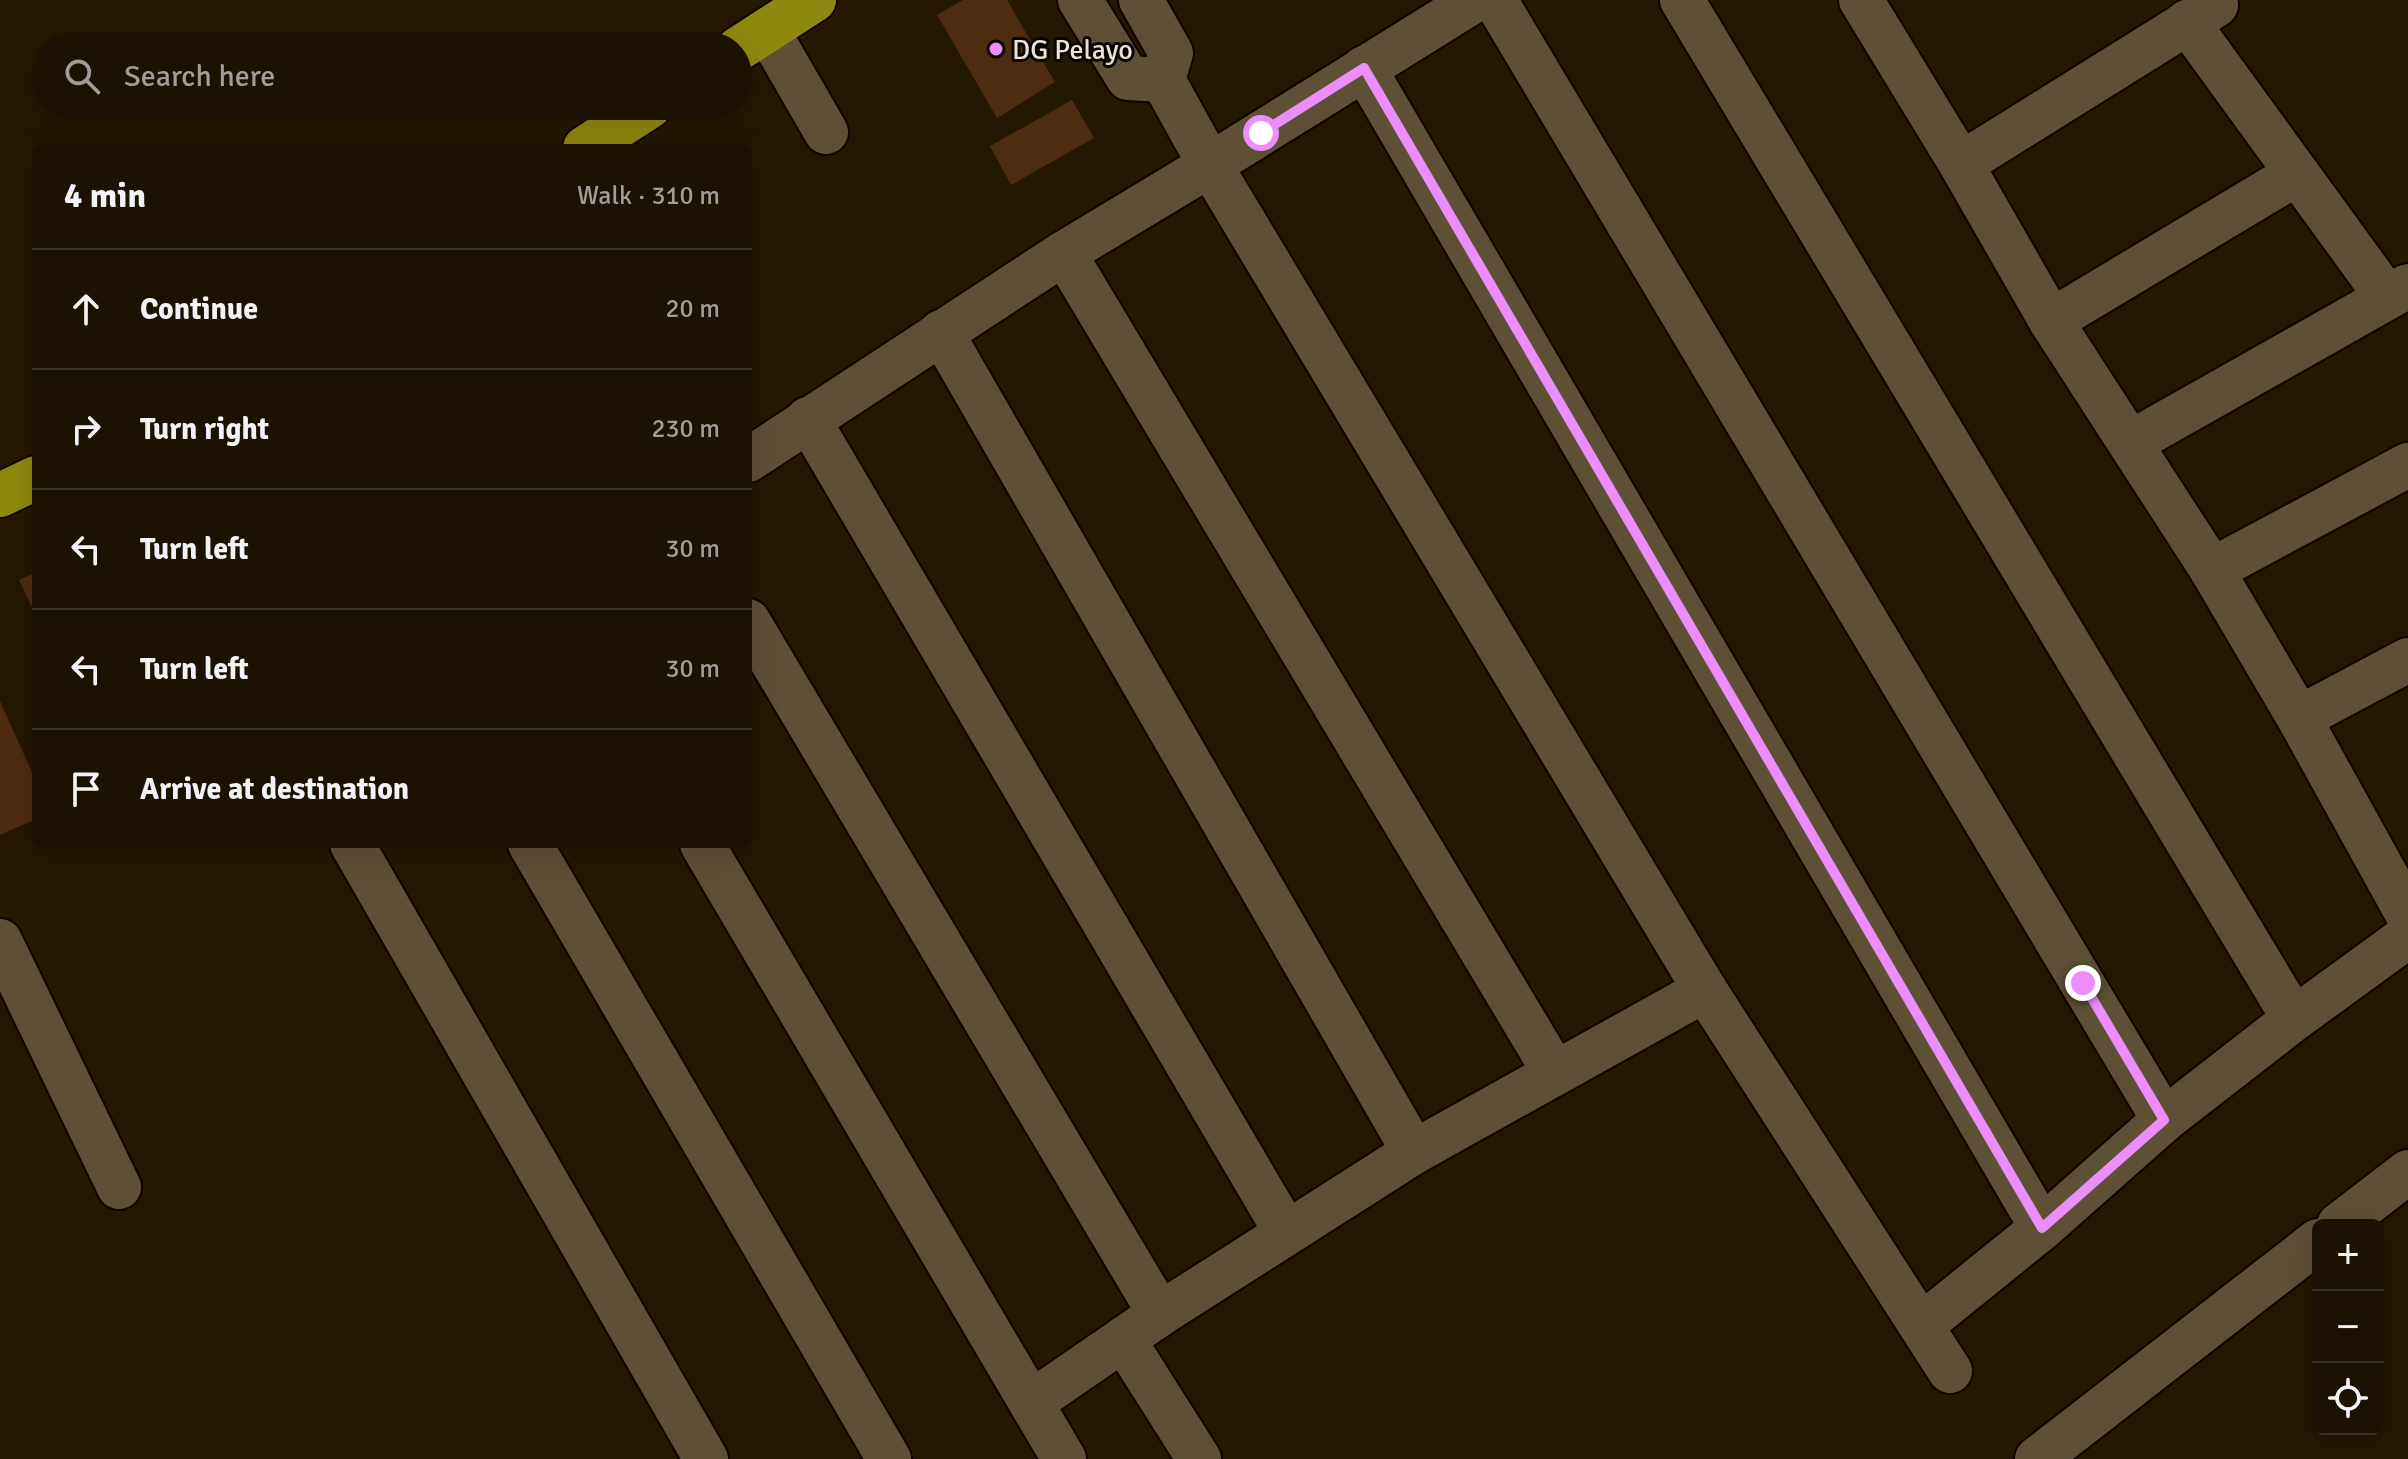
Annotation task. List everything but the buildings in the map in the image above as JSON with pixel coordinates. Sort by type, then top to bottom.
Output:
[{"type":"highway","points":[[752,40],[814,0]]},
{"type":"highway","points":[[591,144],[628,120]]},
{"type":"highway","points":[[0,495],[32,480]]},
{"type":"street","points":[[1080,0],[1128,78],[1163,80]]},
{"type":"street","points":[[1141,0],[1171,53],[1163,80],[1210,165],[1705,990],[1950,1371]]},
{"type":"street","points":[[752,457],[1064,253],[1475,0]]},
{"type":"street","points":[[1495,0],[2164,1120]]},
{"type":"street","points":[[1682,0],[2294,1019]]},
{"type":"street","points":[[1861,0],[1961,164],[2051,321],[2212,570],[2299,718],[2408,915]]},
{"type":"street","points":[[1961,164],[2202,14],[2296,174],[2398,292],[2130,443]]},
{"type":"street","points":[[752,40],[826,132]]},
{"type":"street","points":[[1364,68],[2042,1228]]},
{"type":"street","points":[[2051,321],[2296,174]]},
{"type":"street","points":[[1064,253],[1555,1073]]},
{"type":"street","points":[[941,332],[1414,1152]]},
{"type":"street","points":[[808,419],[1286,1232]]},
{"type":"street","points":[[2212,570],[2408,465]]},
{"type":"street","points":[[752,628],[1160,1314]]},
{"type":"street","points":[[2299,718],[2408,660]]},
{"type":"street","points":[[354,848],[706,1459]]},
{"type":"street","points":[[532,848],[889,1459]]},
{"type":"street","points":[[704,848],[1064,1459]]},
{"type":"street","points":[[1922,1325],[2042,1228],[2164,1120],[2408,936]]},
{"type":"street","points":[[0,941],[119,1187]]},
{"type":"street","points":[[1032,1402],[1160,1314],[1414,1152],[1705,990]]},
{"type":"street","points":[[2347,1219],[2408,1172]]},
{"type":"street","points":[[2037,1459],[2312,1246]]},
{"type":"street","points":[[1123,1339],[1199,1459]]},
{"type":"place","name":"DG Pelayo","points":[[996,49]]},
{"type":"route","points":[[1261,133],[1364,68],[2042,1228],[2164,1120],[2083,983]]}]
